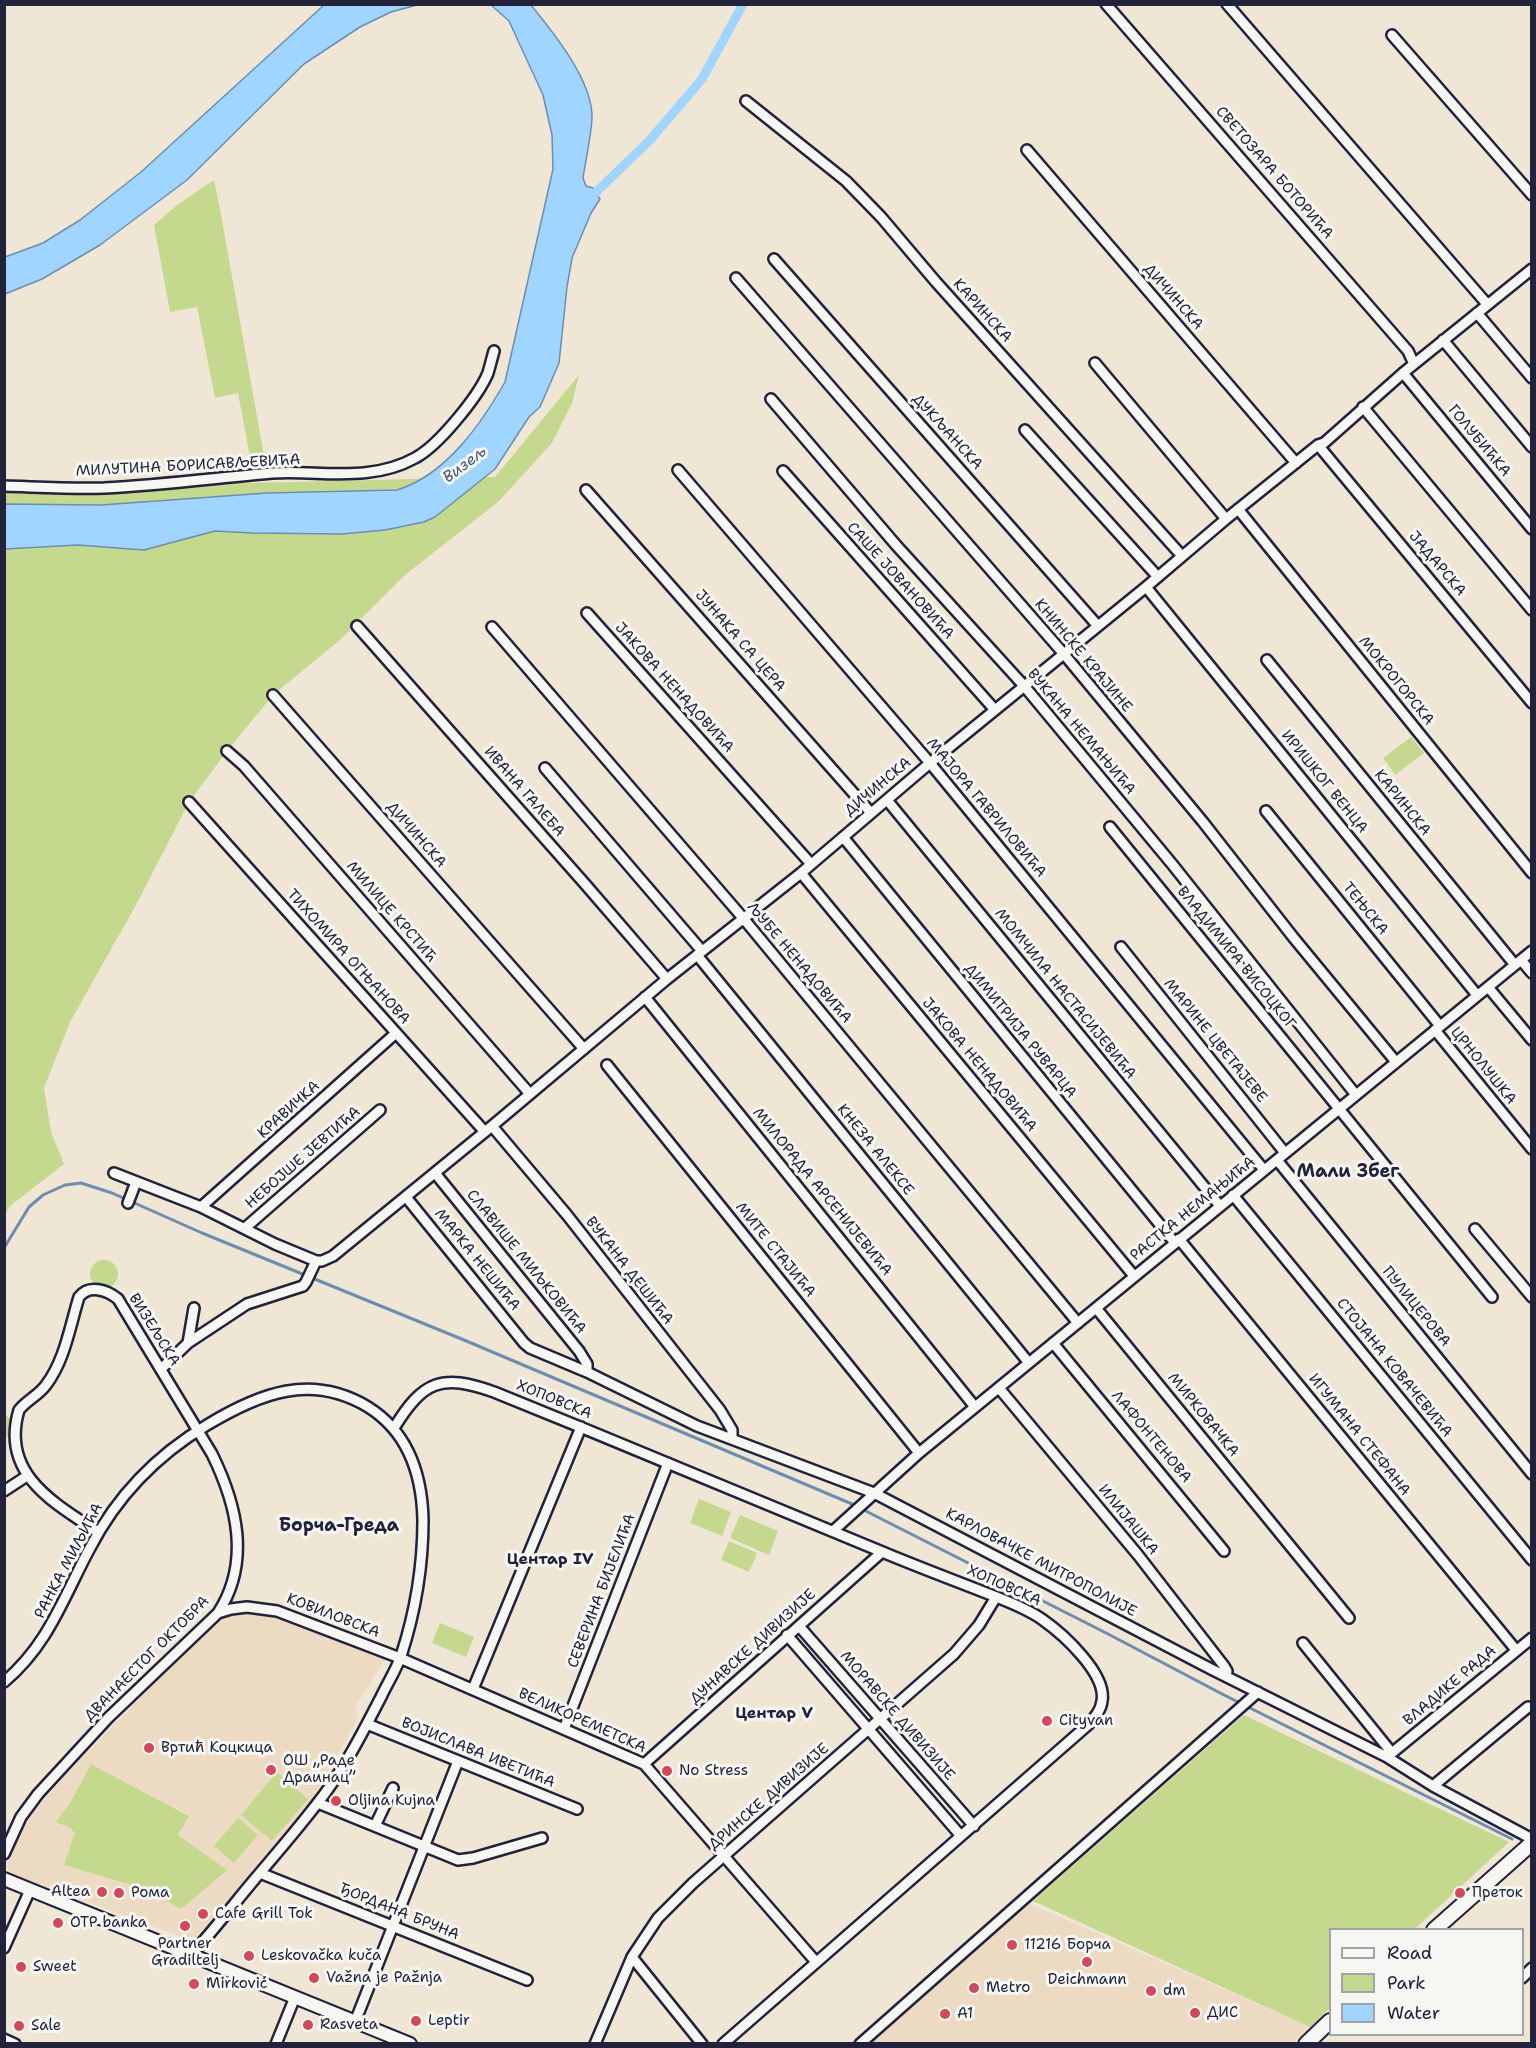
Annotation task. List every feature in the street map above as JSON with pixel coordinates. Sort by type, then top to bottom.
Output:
[{"type":"main road","points":[[1435,1928],[1529,1848]]},
{"type":"main road","points":[[1306,2043],[1329,2022]]},
{"type":"street","name":"СВЕТОЗАРА БОТОРИЋА","points":[[1107,4],[1408,351],[1414,364]]},
{"type":"street","points":[[1227,4],[1487,304]]},
{"type":"street","points":[[1392,35],[1532,195]]},
{"type":"street","name":"КАРИНСКА","points":[[746,101],[846,181],[881,217],[936,282],[1182,556]]},
{"type":"street","name":"ДИЧИНСКА","points":[[1027,150],[1296,463]]},
{"type":"street","name":"ДУКЉАНСКА","points":[[774,259],[1098,626]]},
{"type":"street","name":"ДИЧИНСКА","points":[[320,1260],[341,1250],[406,1197],[667,979],[801,873],[930,763],[1238,509],[1324,443],[1443,340],[1531,271]]},
{"type":"street","name":"КНИНСКЕ КРАЈИНЕ","points":[[736,278],[1063,653],[1203,822],[1293,937],[1396,1062]]},
{"type":"street","points":[[1477,313],[1532,378]]},
{"type":"street","points":[[1443,340],[1532,447]]},
{"type":"street","name":"МИЛУТИНА БОРИСАВЉЕВИЋА","points":[[4,486],[102,488],[274,473],[358,474],[400,465],[416,458],[430,447],[460,414],[476,394],[488,373],[494,351]]},
{"type":"street","points":[[1095,363],[1226,519]]},
{"type":"street","name":"ГОЛУБИЋКА","points":[[1403,373],[1532,529]]},
{"type":"street","name":"ВУКАНА НЕМАЊИЋА","points":[[771,399],[1024,687],[1172,864],[1356,1095]]},
{"type":"street","points":[[1363,408],[1532,610]]},
{"type":"street","points":[[1025,430],[1158,577]]},
{"type":"street","name":"ЈАДАРСКА","points":[[1318,446],[1532,703]]},
{"type":"street","name":"МАЈОРА ГАВРИЛОВИЋА","points":[[678,470],[930,763],[1264,1170]]},
{"type":"street","name":"САШЕ ЈОВАНОВИЋА","points":[[783,471],[995,711]]},
{"type":"street","name":"ЈУНАКА СА ЦЕРА","points":[[586,490],[871,813]]},
{"type":"street","name":"МОКРОГОРСКА","points":[[1238,509],[1532,873]]},
{"type":"street","name":"ИРИШКОГ ВЕНЦА","points":[[1146,587],[1477,995]]},
{"type":"street","name":"ЈАКОВА НЕНАДОВИЋА","points":[[587,613],[811,864]]},
{"type":"street","name":"ИВАНА ГАЛЕБА","points":[[357,626],[667,979]]},
{"type":"street","name":"ЉУБЕ НЕНАДОВИЋА","points":[[492,627],[743,918],[1078,1323]]},
{"type":"street","name":"КАРИНСКА","points":[[1267,660],[1518,962],[1532,973]]},
{"type":"street","name":"ДИЧИНСКА","points":[[273,695],[584,1049]]},
{"type":"street","name":"МИЛИЦЕ КРСТИЋ","points":[[227,751],[244,766],[531,1094]]},
{"type":"street","points":[[545,768],[700,953]]},
{"type":"street","name":"МОМЧИЛА НАСТАСИЈЕВИЋА","points":[[886,800],[1220,1206]]},
{"type":"street","name":"ТИХОМИРА ОГЊАНОВА","points":[[189,802],[396,1033],[488,1129]]},
{"type":"street","name":"ТЕЊСКА","points":[[1266,810],[1437,1028]]},
{"type":"street","name":"ВЛАДИМИРА ВИСОЦКОГ","points":[[1110,827],[1492,1297]]},
{"type":"street","name":"ДИМИТРИЈА РУВАРЦА","points":[[843,837],[1177,1241]]},
{"type":"street","name":"ЈАКОВА НЕНАДОВИЋА","points":[[801,873],[1134,1276]]},
{"type":"street","name":"МАРИНЕ ЦВЕТАЈЕВЕ","points":[[1121,947],[1285,1153]]},
{"type":"street","name":"РАСТКА НЕМАЊИЋА","points":[[836,1528],[919,1453],[1532,951]]},
{"type":"street","name":"КНЕЗА АЛЕКСЕ","points":[[700,953],[1029,1363]]},
{"type":"street","points":[[1488,987],[1532,1040]]},
{"type":"street","name":"МИЛОРАДА АРСЕНИЈЕВИЋА","points":[[645,998],[975,1407]]},
{"type":"street","name":"ЦРНОЛУШКА","points":[[1437,1028],[1532,1149]]},
{"type":"street","name":"КРАВИЧКА","points":[[201,1207],[396,1033]]},
{"type":"street","name":"МИТЕ СТАЈИЋА","points":[[608,1065],[919,1453]]},
{"type":"street","name":"НЕБОЈШЕ ЈЕВТИЋА","points":[[245,1228],[380,1110]]},
{"type":"street","name":"ВУКАНА ДЕШИЋА","points":[[488,1129],[567,1215],[720,1410],[732,1430],[732,1438]]},
{"type":"street","name":"ПУЛИЦЕРОВА","points":[[1277,1160],[1532,1474]]},
{"type":"street","points":[[114,1173],[201,1207],[275,1244],[320,1260],[303,1286],[247,1304],[188,1343],[161,1369]]},
{"type":"street","name":"СЛАВИШЕ МИЉКОВИЋА","points":[[435,1173],[579,1351],[587,1364],[587,1372]]},
{"type":"street","points":[[129,1199],[136,1182]]},
{"type":"street","name":"СТОЈАНА КОВАЧЕВИЋА","points":[[1233,1195],[1532,1560]]},
{"type":"street","name":"МАРКА НЕШИЋА","points":[[406,1197],[524,1343]]},
{"type":"street","points":[[1475,1230],[1532,1297]]},
{"type":"street","name":"ИГУМАНА СТЕФАНА","points":[[1177,1241],[1516,1650]]},
{"type":"street","name":"ВИЗЕЉСКА","points":[[98,1532],[50,1499],[27,1476],[16,1451],[18,1413],[51,1378],[81,1294],[87,1290],[97,1290],[110,1293],[118,1299],[199,1430]]},
{"type":"street","points":[[188,1343],[194,1308]]},
{"type":"street","name":"МИРКОВАЧКА","points":[[1096,1308],[1349,1618]]},
{"type":"street","name":"КАРЛОВАЧКЕ МИТРОПОЛИЈЕ","points":[[524,1343],[530,1348],[587,1372],[697,1426],[874,1493],[1226,1676],[1389,1755],[1529,1848]]},
{"type":"street","name":"ЛАФОНТЕНОВА","points":[[1053,1343],[1224,1551]]},
{"type":"street","name":"ХОПОВСКА","points":[[394,1428],[418,1394],[435,1385],[448,1382],[474,1385],[836,1528],[882,1552],[1020,1606],[1043,1620],[1074,1648],[1100,1682],[1102,1702],[1097,1714],[1089,1724],[723,2043]]},
{"type":"street","name":"РАНКА МИЉИЋА","points":[[4,1682],[27,1661],[52,1625],[98,1532],[111,1511],[136,1480],[199,1430],[259,1400],[297,1388],[330,1391],[344,1396],[377,1413],[394,1428],[407,1447],[419,1479],[423,1509],[423,1541],[416,1589],[410,1623],[400,1658],[367,1724],[318,1803],[191,1955]]},
{"type":"street","name":"ИЛИЈАШКА","points":[[999,1388],[1138,1555],[1224,1666],[1227,1671],[1226,1676]]},
{"type":"street","points":[[473,1689],[581,1427]]},
{"type":"street","name":"ДВАНАЕСТОГ ОКТОБРА","points":[[4,1854],[21,1817],[38,1794],[108,1718],[218,1613],[229,1595],[234,1581],[238,1555],[237,1535],[222,1474],[199,1430]]},
{"type":"street","name":"СЕВЕРИНА БИЈЕЛИЋА","points":[[564,1729],[668,1463]]},
{"type":"street","points":[[4,1491],[27,1476]]},
{"type":"street","name":"ДУНАВСКЕ ДИВИЗИЈЕ","points":[[644,1764],[882,1552]]},
{"type":"street","name":"ДРИНСКЕ ДИВИЗИЈЕ","points":[[595,2043],[632,1957],[647,1933],[672,1904],[967,1641],[996,1597]]},
{"type":"street","name":"КОВИЛОВСКА","points":[[218,1613],[247,1607],[277,1611],[400,1658]]},
{"type":"street","name":"МОРАВСКЕ ДИВИЗИЈЕ","points":[[799,1626],[974,1826]]},
{"type":"street","name":"МОРАВСКЕ ДИВИЗИЈЕ","points":[[787,1635],[961,1836]]},
{"type":"street","name":"ВЛАДИКЕ РАДА","points":[[1389,1755],[1532,1638]]},
{"type":"street","points":[[1303,1643],[1389,1755]]},
{"type":"street","name":"ВЕЛИКОРЕМЕТСКА","points":[[400,1658],[644,1764],[816,1962]]},
{"type":"street","points":[[860,2043],[1258,1692]]},
{"type":"street","points":[[1433,1785],[1528,1707]]},
{"type":"street","name":"ВОЈИСЛАВА ИВЕТИЋА","points":[[367,1724],[578,1809]]},
{"type":"street","points":[[356,2022],[458,1761]]},
{"type":"street","points":[[375,1826],[393,1788]]},
{"type":"street","points":[[318,1803],[458,1860],[542,1838]]},
{"type":"street","name":"ЂОРДАНА БРУНА","points":[[260,1873],[527,1980]]},
{"type":"street","points":[[4,1880],[410,2043]]},
{"type":"street","points":[[4,1948],[30,1890]]},
{"type":"street","points":[[632,1957],[702,2043]]},
{"type":"street","points":[[276,2043],[295,1997]]},
{"type":"street","points":[[4,2039],[15,2043]]},
{"type":"shaded area","name":"ОШ „Раде Драинац”","points":[[247,1612],[271,1614],[386,1657],[355,1708],[358,1719],[313,1798],[196,1939],[190,1940],[10,1873],[7,1867],[15,1842],[33,1812],[144,1694],[224,1616]],"holes":[[[91,1764],[189,1815],[178,1835],[226,1870],[181,1909],[148,1890],[64,1865],[75,1833],[57,1822]]]},
{"type":"shaded area","points":[[1028,1903],[1310,2027],[1291,2044],[870,2043]]},
{"type":"green space","points":[[214,180],[266,467],[252,468],[238,393],[215,398],[197,307],[170,312],[154,225],[177,205]]},
{"type":"green space","points":[[579,375],[572,403],[552,443],[498,502],[405,575],[341,639],[273,695],[189,802],[136,905],[70,1022],[44,1088],[51,1132],[64,1164],[10,1206],[5,1215],[5,489],[495,477]]},
{"type":"green space","points":[[1411,737],[1424,753],[1395,775],[1383,758]]},
{"type":"green space","points":[[104,1260],[114,1264],[118,1274],[114,1284],[104,1288],[94,1284],[90,1274],[94,1264]]},
{"type":"green space","points":[[4,1413],[14,1422],[13,1431],[5,1439]]},
{"type":"green space","points":[[699,1499],[731,1512],[722,1536],[690,1523]]},
{"type":"green space","points":[[740,1515],[778,1531],[769,1555],[730,1538]]},
{"type":"green space","points":[[729,1541],[757,1553],[749,1572],[721,1560]]},
{"type":"green space","points":[[440,1623],[474,1637],[466,1657],[432,1643]]},
{"type":"green space","points":[[1244,1715],[1509,1842],[1416,1928],[1329,1928],[1329,2009],[1310,2027],[1033,1901]]},
{"type":"green space","points":[[91,1764],[189,1816],[178,1835],[227,1870],[181,1909],[148,1890],[64,1865],[75,1833],[70,1828],[56,1822],[70,1803]]},
{"type":"green space","points":[[277,1772],[308,1799],[272,1841],[241,1815]]},
{"type":"green space","points":[[238,1818],[258,1835],[234,1863],[214,1846]]},
{"type":"water","points":[[324,5],[417,5],[391,12],[360,27],[304,64],[187,180],[100,245],[42,279],[5,294],[5,257],[43,243],[80,220],[141,172]]},
{"type":"water","name":"Визељ","points":[[491,5],[531,5],[579,73],[591,104],[592,118],[583,178],[586,186],[593,188],[600,199],[591,213],[572,258],[559,363],[540,407],[529,417],[495,469],[435,517],[424,522],[385,530],[342,534],[215,531],[144,550],[78,545],[5,549],[5,504],[101,505],[267,493],[397,490],[431,473],[460,446],[485,414],[505,382],[553,169],[552,135],[543,95],[509,21]]},
{"type":"waterway","points":[[588,200],[650,140],[702,79],[743,4]]},
{"type":"waterway","points":[[4,1248],[29,1207],[43,1195],[65,1185],[81,1183],[112,1193],[202,1233],[464,1340],[852,1504],[1224,1695],[1512,1839]]},
{"type":"place","name":"Cityvan","points":[[1047,1721]]},
{"type":"place","name":"Вртић Коцкица","points":[[149,1748]]},
{"type":"place","name":"ОШ „Раде Драинац”","points":[[271,1770]]},
{"type":"place","name":"No Stress","points":[[667,1771]]},
{"type":"place","name":"Oljina Kujna","points":[[336,1801]]},
{"type":"place","name":"Altea","points":[[102,1892]]},
{"type":"place","name":"Рома","points":[[119,1893]]},
{"type":"place","name":"Преток","points":[[1460,1893]]},
{"type":"place","name":"Cafe Grill Tok","points":[[203,1914]]},
{"type":"place","name":"OTP banka","points":[[58,1923]]},
{"type":"place","name":"Partner Gradiltelj","points":[[185,1926]]},
{"type":"place","name":"11216 Борча","points":[[1012,1945]]},
{"type":"place","name":"Leskovačka kuča","points":[[249,1956]]},
{"type":"place","name":"Deichmann","points":[[1087,1962]]},
{"type":"place","name":"Sweet","points":[[21,1967]]},
{"type":"place","name":"Važna je Pažnja","points":[[314,1978]]},
{"type":"place","name":"Mirković","points":[[194,1984]]},
{"type":"place","name":"Metro","points":[[974,1988]]},
{"type":"place","name":"dm","points":[[1151,1991]]},
{"type":"place","name":"ДИС","points":[[1195,2013]]},
{"type":"place","name":"A1","points":[[945,2014]]},
{"type":"place","name":"Leptir","points":[[416,2021]]},
{"type":"place","name":"Rasveta","points":[[308,2025]]},
{"type":"place","name":"Sale","points":[[19,2026]]},
{"type":"district","name":"Мали Збег","points":[[1348,1172]]},
{"type":"district","name":"Борча-Греда","points":[[339,1526]]},
{"type":"district","name":"Центар IV","points":[[550,1560]]},
{"type":"district","name":"Центар V","points":[[774,1714]]}]
